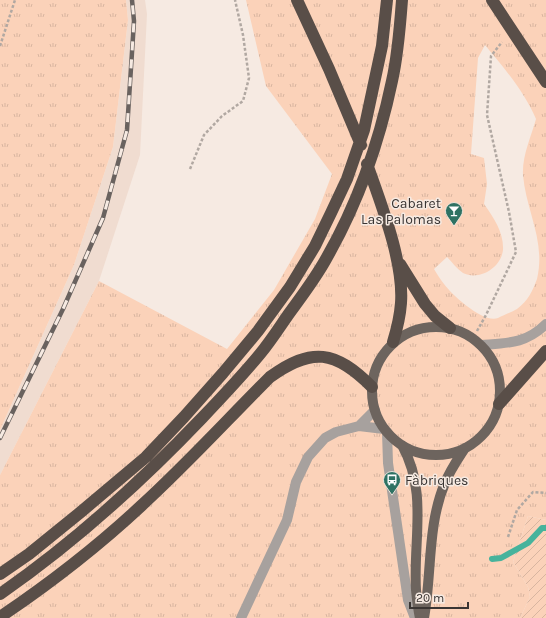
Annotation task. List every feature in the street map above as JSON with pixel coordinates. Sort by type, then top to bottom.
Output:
[{"type":"highway","points":[[296,0],[329,69],[356,131],[384,213],[397,260],[402,302],[393,342]]},
{"type":"highway","points":[[0,574],[29,554],[146,457],[184,417],[258,332],[290,287],[315,246],[331,213],[347,179],[364,130],[382,46],[387,0]]},
{"type":"highway","points":[[0,594],[44,563],[122,498],[223,396],[260,354],[304,294],[326,260],[362,183],[378,134],[392,81],[402,0]]},
{"type":"highway","points":[[492,0],[546,82]]},
{"type":"highway","points":[[397,260],[425,304],[435,316],[450,328]]},
{"type":"highway","points":[[499,404],[546,351]]},
{"type":"highway","points":[[0,617],[76,561],[140,507],[180,469],[270,376],[281,368],[304,358],[323,356],[331,358],[350,368],[372,387]]},
{"type":"main road","points":[[435,326],[450,328],[465,334],[477,342],[487,352],[496,368],[500,385],[499,404],[487,430],[465,448],[444,455],[433,455],[412,450],[402,445],[385,430],[372,401],[374,374],[382,355],[393,342],[420,328],[435,326]]},
{"type":"main road","points":[[402,445],[409,458],[414,474],[418,501],[416,590],[420,618]]},
{"type":"main road","points":[[424,618],[428,600],[431,551],[439,504],[445,483],[465,448]]},
{"type":"street","points":[[477,342],[514,343],[528,338],[539,331],[546,324]]},
{"type":"street","points":[[358,426],[375,410]]},
{"type":"street","points":[[241,618],[287,520],[296,482],[308,457],[325,438],[336,432],[358,426],[385,430],[388,463],[408,600],[415,618]]},
{"type":"path","points":[[0,46],[15,0]]},
{"type":"path","points":[[190,169],[204,135],[222,116],[244,101],[249,78],[244,34],[235,0]]},
{"type":"path","points":[[477,342],[486,315],[516,252],[509,212],[487,115],[491,56],[512,29]]},
{"type":"path","points":[[508,537],[517,510],[533,492],[546,493]]},
{"type":"shaded area","points":[[126,0],[145,0],[147,14],[140,155],[99,281],[0,475],[0,430],[74,265],[113,147],[128,20]]},
{"type":"green space","points":[[0,0],[126,0],[128,20],[113,147],[74,265],[0,430]]},
{"type":"green space","points":[[246,0],[546,0],[546,520],[528,516],[513,562],[528,587],[530,597],[520,618],[0,618],[0,475],[99,281],[227,349],[274,290],[315,219],[332,174],[266,86]],"holes":[[[485,45],[520,89],[536,119],[525,154],[523,175],[539,252],[537,279],[530,295],[517,309],[498,318],[492,319],[477,313],[461,301],[448,289],[434,269],[447,257],[463,273],[469,275],[482,274],[494,267],[503,250],[500,232],[495,220],[484,204],[487,184],[484,158],[471,154],[478,58]]]},
{"type":"green space","points":[[528,516],[546,520],[546,618],[520,618],[530,597],[528,587],[513,562]]},
{"type":"waterway","points":[[492,559],[501,558],[528,543],[542,528],[546,528]]},
{"type":"railway","points":[[0,438],[63,309],[103,218],[127,130],[134,21],[132,0]]},
{"type":"place","name":"Cabaret Las Palomas","points":[[454,226]]},
{"type":"place","name":"Fàbriques","points":[[392,495]]}]
